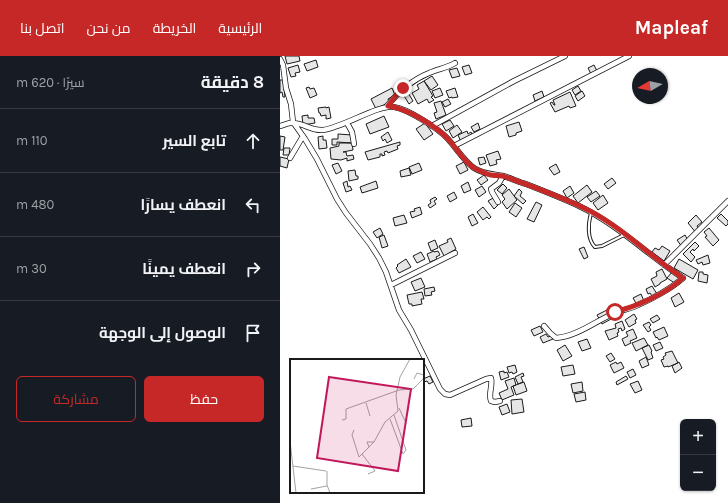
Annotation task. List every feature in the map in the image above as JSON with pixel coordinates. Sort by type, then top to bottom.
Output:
[{"type":"street","points":[[432,126],[514,81],[565,56]]},
{"type":"street","points":[[454,146],[629,56]]},
{"type":"street","points":[[280,59],[283,65],[293,122],[317,159],[340,204],[379,258],[386,272],[399,310],[411,330],[440,389],[445,394],[450,394],[486,378],[491,378],[490,399],[491,401],[495,402],[500,401]]},
{"type":"street","points":[[388,106],[397,94],[411,82],[456,63]]},
{"type":"street","points":[[280,126],[293,122],[310,129],[323,130],[347,123],[388,106],[406,110],[432,126],[447,138],[475,169],[491,175],[503,176],[557,196],[591,212],[683,278],[677,284],[638,306],[615,312],[575,334],[564,338],[556,338],[550,334],[544,326]]},
{"type":"street","points":[[347,123],[352,132],[354,144]]},
{"type":"street","points":[[290,158],[303,136]]},
{"type":"street","points":[[498,202],[492,192],[492,189],[499,183],[503,176]]},
{"type":"street","points":[[664,265],[728,201]]},
{"type":"street","points":[[391,286],[454,253]]},
{"type":"lane","points":[[591,212],[589,220],[589,234],[595,247],[602,246],[625,235]]},
{"type":"building","points":[[285,56],[299,56],[300,61],[287,64]]},
{"type":"building","points":[[316,60],[318,67],[307,71],[304,64]]},
{"type":"building","points":[[298,65],[300,72],[295,73],[296,76],[291,77],[288,68]]},
{"type":"building","points":[[469,65],[472,73],[465,75],[462,67]]},
{"type":"building","points":[[594,65],[597,71],[591,74],[588,68]]},
{"type":"building","points":[[457,68],[460,76],[452,78],[449,70]]},
{"type":"building","points":[[432,76],[438,85],[431,90],[424,81]]},
{"type":"building","points":[[280,80],[283,80],[285,97],[283,97],[282,92],[280,93]]},
{"type":"building","points":[[424,81],[433,96],[431,97],[434,100],[429,103],[427,99],[418,104],[412,93],[419,89],[417,85]]},
{"type":"building","points":[[578,86],[581,91],[575,95],[572,90]]},
{"type":"building","points":[[309,87],[310,89],[314,88],[317,95],[310,98],[306,88]]},
{"type":"building","points":[[392,88],[395,95],[388,99],[389,102],[376,109],[371,99]]},
{"type":"building","points":[[440,88],[443,95],[435,98],[432,91]]},
{"type":"building","points":[[455,88],[458,97],[449,98],[446,91]]},
{"type":"building","points":[[407,91],[413,101],[409,104],[403,94]]},
{"type":"building","points":[[542,91],[544,97],[535,101],[533,95]]},
{"type":"building","points":[[582,91],[585,96],[578,101],[575,96]]},
{"type":"building","points":[[570,92],[576,106],[570,108],[569,106],[555,112],[550,103],[552,102],[555,105],[553,100]]},
{"type":"building","points":[[448,99],[451,104],[445,107],[442,102]]},
{"type":"building","points":[[441,101],[446,115],[436,119],[434,113],[437,112],[434,103]]},
{"type":"building","points":[[329,107],[331,118],[326,119],[326,115],[321,116],[319,113],[318,108]]},
{"type":"building","points":[[308,115],[308,118],[314,118],[315,123],[303,125],[302,116]]},
{"type":"building","points":[[384,116],[389,127],[370,134],[366,124]]},
{"type":"building","points":[[450,120],[454,126],[446,131],[442,124]]},
{"type":"building","points":[[519,122],[522,131],[509,137],[506,126]]},
{"type":"building","points":[[425,123],[433,134],[424,140],[416,129]]},
{"type":"building","points":[[478,123],[480,129],[474,132],[471,127]]},
{"type":"building","points":[[457,125],[462,132],[453,138],[449,131]]},
{"type":"building","points":[[467,131],[468,134],[471,132],[472,134],[461,142],[458,135]]},
{"type":"building","points":[[388,132],[392,140],[387,143],[385,139],[383,141],[381,137]]},
{"type":"building","points":[[338,134],[352,135],[352,143],[337,142],[337,145],[332,145],[332,139],[338,139]]},
{"type":"building","points":[[280,136],[285,137],[283,150],[280,150]]},
{"type":"building","points":[[323,136],[323,140],[326,140],[327,148],[319,149],[318,137]]},
{"type":"building","points":[[400,142],[400,145],[397,146],[398,149],[388,153],[387,151],[384,152],[385,155],[382,156],[382,154],[380,154],[380,157],[368,160],[365,152]]},
{"type":"building","points":[[339,143],[352,143],[353,150],[343,152],[346,152],[347,156],[353,155],[354,159],[347,161],[347,158],[341,160],[331,159],[330,148],[339,146]]},
{"type":"building","points":[[284,148],[290,148],[289,155],[283,155]]},
{"type":"building","points":[[498,151],[501,159],[496,160],[497,164],[490,166],[486,155]]},
{"type":"building","points":[[280,157],[289,159],[287,168],[280,166]]},
{"type":"building","points":[[484,157],[486,163],[480,165],[478,158]]},
{"type":"building","points":[[464,162],[468,170],[460,174],[456,166]]},
{"type":"building","points":[[338,163],[342,171],[336,174],[332,165]]},
{"type":"building","points":[[419,163],[422,170],[412,174],[409,167]]},
{"type":"building","points":[[556,164],[560,172],[554,175],[549,168]]},
{"type":"building","points":[[409,168],[411,175],[401,177],[400,171]]},
{"type":"building","points":[[355,170],[358,179],[349,181],[348,171]]},
{"type":"building","points":[[484,175],[488,180],[481,185],[477,180]]},
{"type":"building","points":[[612,178],[616,183],[608,189],[604,184]]},
{"type":"building","points":[[347,181],[348,187],[350,186],[352,190],[346,192],[343,183]]},
{"type":"building","points":[[376,181],[378,188],[362,193],[360,187]]},
{"type":"building","points":[[468,182],[471,190],[464,193],[461,186]]},
{"type":"building","points":[[503,184],[507,188],[502,194],[497,190]]},
{"type":"building","points":[[587,185],[592,192],[578,203],[573,196]]},
{"type":"building","points":[[482,186],[486,192],[479,197],[475,190]]},
{"type":"building","points":[[570,186],[574,193],[567,198],[563,191]]},
{"type":"building","points":[[509,189],[517,200],[507,209],[502,202],[505,199],[502,195]]},
{"type":"building","points":[[519,189],[522,192],[520,196],[526,201],[523,204],[514,196]]},
{"type":"building","points":[[596,191],[600,196],[591,202],[587,197]]},
{"type":"building","points":[[454,192],[457,198],[450,202],[447,196]]},
{"type":"building","points":[[603,195],[608,203],[598,210],[593,203]]},
{"type":"building","points":[[435,197],[437,199],[434,201],[436,204],[430,208],[428,205],[431,203],[430,200]]},
{"type":"building","points":[[493,198],[498,205],[494,209],[488,201]]},
{"type":"building","points":[[536,202],[542,205],[534,222],[527,219]]},
{"type":"building","points":[[515,203],[522,208],[516,217],[509,212]]},
{"type":"building","points":[[420,207],[422,214],[412,218],[410,212],[415,211],[414,209]]},
{"type":"building","points":[[483,207],[491,217],[489,219],[487,217],[483,220],[477,212]]},
{"type":"building","points":[[473,214],[478,223],[472,226],[468,217]]},
{"type":"building","points":[[721,214],[728,221],[726,226],[717,218]]},
{"type":"building","points":[[404,215],[407,223],[395,226],[393,218]]},
{"type":"building","points":[[696,215],[702,222],[697,226],[700,231],[697,234],[688,223]]},
{"type":"building","points":[[380,228],[383,234],[377,238],[373,232]]},
{"type":"building","points":[[709,228],[719,240],[713,246],[705,237],[707,236],[704,232]]},
{"type":"building","points":[[384,235],[388,246],[382,248],[379,237]]},
{"type":"building","points":[[685,235],[689,242],[682,247],[677,240]]},
{"type":"building","points":[[451,238],[456,249],[444,256],[439,246],[448,242],[447,240]]},
{"type":"building","points":[[435,240],[438,248],[431,251],[428,243]]},
{"type":"building","points":[[695,242],[699,246],[694,251],[693,249],[690,252],[695,257],[691,262],[683,254]]},
{"type":"building","points":[[662,246],[670,251],[664,261],[652,252],[655,248],[659,250]]},
{"type":"building","points":[[584,247],[588,257],[584,259],[579,249]]},
{"type":"building","points":[[438,251],[440,255],[436,257],[437,259],[430,262],[427,254]]},
{"type":"building","points":[[421,252],[425,259],[417,263],[413,256]]},
{"type":"building","points":[[708,255],[710,263],[703,265],[702,262],[698,264],[696,260]]},
{"type":"building","points":[[406,259],[411,267],[399,273],[396,268],[398,266],[397,265]]},
{"type":"building","points":[[679,259],[698,270],[693,279],[674,268]]},
{"type":"building","points":[[662,269],[667,279],[655,287],[651,279],[657,276],[656,272]]},
{"type":"building","points":[[672,272],[680,278],[676,284],[667,278]]},
{"type":"building","points":[[699,272],[703,272],[703,274],[708,275],[707,283],[698,281]]},
{"type":"building","points":[[421,278],[425,287],[415,291],[411,282]]},
{"type":"building","points":[[652,286],[657,294],[652,296],[650,293],[648,294],[646,289]]},
{"type":"building","points":[[434,287],[435,291],[431,292],[432,295],[425,296],[424,289]]},
{"type":"building","points":[[422,292],[424,299],[421,299],[422,304],[412,306],[412,304],[409,304],[407,295]]},
{"type":"building","points":[[679,293],[684,302],[675,307],[671,298]]},
{"type":"building","points":[[641,294],[644,301],[637,305],[633,298]]},
{"type":"building","points":[[609,309],[613,318],[602,324],[597,315]]},
{"type":"building","points":[[634,314],[637,319],[635,320],[636,323],[629,327],[625,320]]},
{"type":"building","points":[[657,315],[660,319],[653,323],[650,319]]},
{"type":"building","points":[[622,321],[625,329],[622,331],[621,328],[618,329],[618,336],[609,340],[605,331],[616,328],[615,324]]},
{"type":"building","points":[[649,322],[651,325],[649,327],[651,330],[648,332],[643,325]]},
{"type":"building","points":[[540,326],[543,332],[534,336],[531,330]]},
{"type":"building","points":[[664,327],[668,336],[659,340],[653,332]]},
{"type":"building","points":[[633,329],[637,338],[630,341],[631,343],[625,346],[622,339],[628,336],[626,332]]},
{"type":"building","points":[[546,334],[548,337],[551,336],[553,339],[543,343],[540,337]]},
{"type":"building","points":[[644,338],[648,345],[636,351],[632,343]]},
{"type":"building","points":[[587,339],[591,348],[582,351],[578,342]]},
{"type":"building","points":[[660,342],[663,348],[656,351],[653,345]]},
{"type":"building","points":[[565,345],[572,356],[563,361],[557,350]]},
{"type":"building","points":[[649,345],[653,358],[648,360],[642,348]]},
{"type":"building","points":[[672,351],[678,363],[664,367],[661,360],[664,359],[663,357],[666,355],[665,353]]},
{"type":"building","points":[[611,353],[615,359],[610,362],[606,356]]},
{"type":"building","points":[[646,357],[649,365],[642,368],[639,361]]},
{"type":"building","points":[[616,362],[617,364],[621,362],[624,368],[614,373],[610,365]]},
{"type":"building","points":[[679,362],[682,368],[675,373],[672,366]]},
{"type":"building","points":[[515,365],[517,372],[513,374],[512,372],[509,373],[507,367]]},
{"type":"building","points":[[573,365],[575,374],[563,376],[561,367]]},
{"type":"building","points":[[633,369],[636,375],[630,378],[627,372]]},
{"type":"building","points":[[504,371],[504,373],[507,372],[509,377],[501,380],[499,372]]},
{"type":"building","points":[[523,373],[524,376],[521,377],[523,382],[518,384],[515,377]]},
{"type":"building","points":[[430,376],[433,382],[429,384],[427,381],[424,382],[424,379]]},
{"type":"building","points":[[626,376],[628,379],[617,385],[616,382]]},
{"type":"building","points":[[514,378],[516,385],[511,387],[514,395],[502,400],[499,393],[508,389],[505,381]]},
{"type":"building","points":[[638,381],[642,390],[635,393],[630,384]]},
{"type":"building","points":[[524,382],[527,391],[516,395],[513,386]]},
{"type":"building","points":[[582,382],[583,391],[573,393],[571,384]]},
{"type":"building","points":[[585,392],[586,400],[576,402],[574,394]]},
{"type":"building","points":[[522,399],[524,412],[512,414],[511,400]]},
{"type":"building","points":[[507,404],[510,412],[502,415],[499,407]]},
{"type":"building","points":[[471,418],[472,426],[462,427],[461,420]]},
{"type":"route","points":[[403,88],[388,106],[406,110],[437,129],[475,169],[491,175],[503,176],[557,196],[591,212],[683,278],[677,284],[638,306],[615,312]]}]
